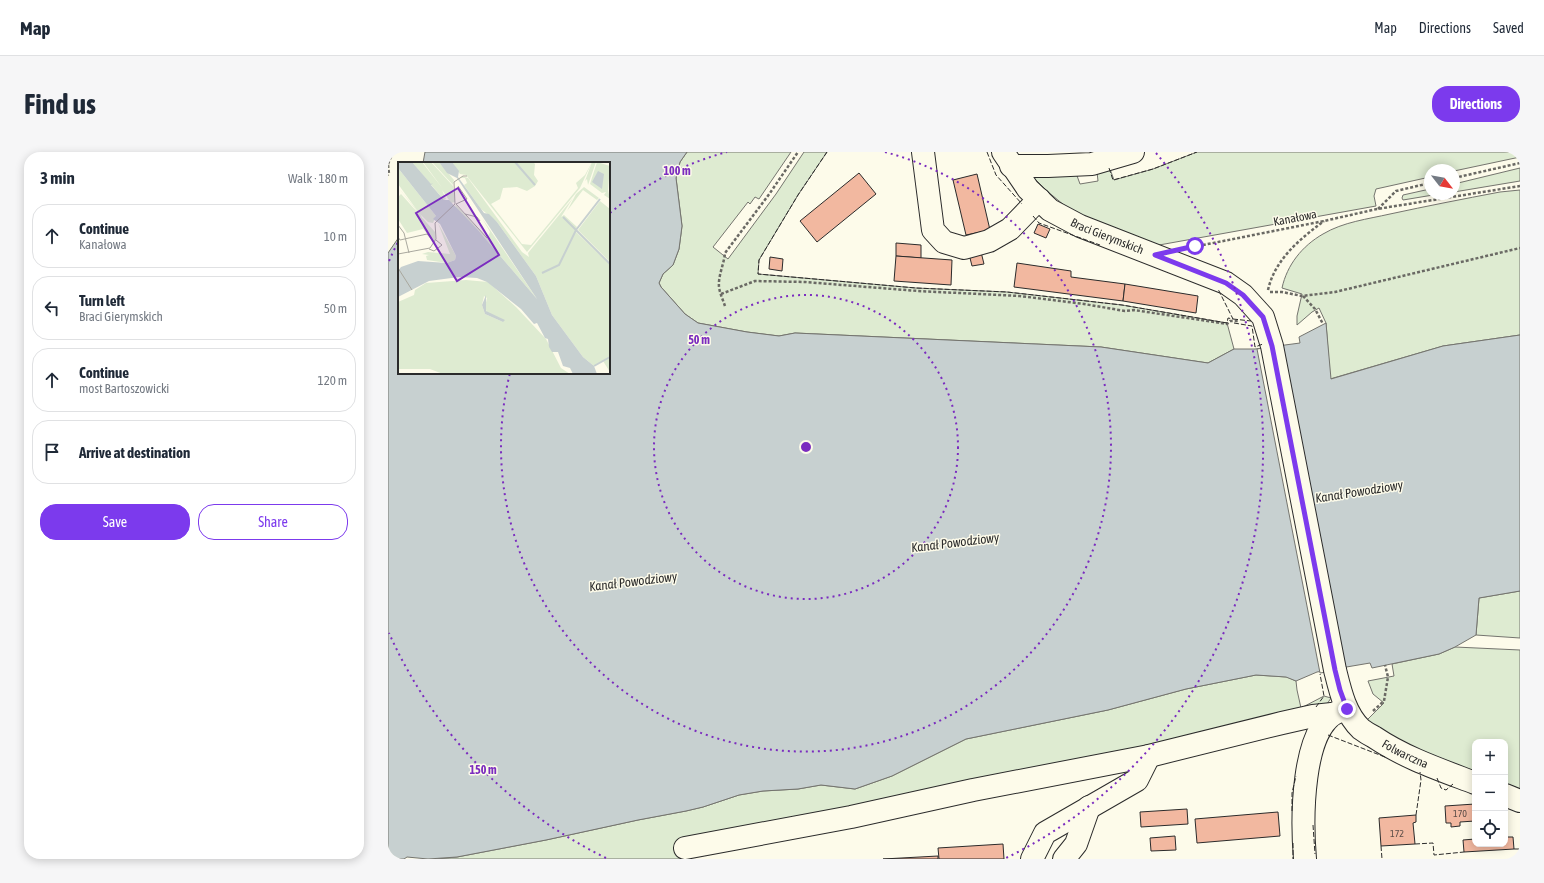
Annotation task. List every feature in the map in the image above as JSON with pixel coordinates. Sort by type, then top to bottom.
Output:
[{"type":"street","points":[[923,152],[933,230],[944,242],[964,248],[990,240],[1010,229],[1038,199]]},
{"type":"street","points":[[1007,159],[1092,164],[1133,152]]},
{"type":"street","name":"Braci Gierymskich","points":[[1007,159],[1028,190],[1050,210],[1080,226],[1226,283],[1243,295],[1263,317],[1272,346],[1335,670]]},
{"type":"street","name":"Folwarczna","points":[[1335,670],[1340,690],[1340,712],[1384,744],[1415,760],[1472,783]]},
{"type":"street","points":[[685,848],[851,817],[973,790],[1149,756],[1282,723],[1340,712]]},
{"type":"street","points":[[1305,859],[1302,832],[1303,798],[1311,754],[1320,731],[1340,712]]},
{"type":"street","points":[[1032,859],[1045,833],[1137,780],[1149,756]]},
{"type":"street","points":[[1508,796],[1520,801]]},
{"type":"street","points":[[1064,859],[1076,844],[1089,807]]},
{"type":"path","points":[[388,175],[388,164],[393,152]]},
{"type":"path","points":[[725,306],[719,287],[725,253],[770,193],[798,152]]},
{"type":"path","points":[[1460,177],[1520,163]]},
{"type":"path","points":[[1378,209],[1396,191],[1424,184]]},
{"type":"path","name":"Kanałowa","points":[[1188,248],[1378,209],[1520,186]]},
{"type":"path","points":[[1324,221],[1302,238],[1281,260],[1270,279],[1267,292],[1282,292],[1302,296],[1335,292],[1520,248]]},
{"type":"path","points":[[721,294],[755,281],[805,282],[933,292],[1020,296],[1125,311],[1134,310],[1227,324]]},
{"type":"path","points":[[1302,296],[1315,310],[1323,324]]},
{"type":"path","points":[[1384,701],[1388,677],[1385,665]]},
{"type":"green space","points":[[687,152],[791,152],[759,199],[755,197],[750,204],[748,202],[713,247],[728,259],[776,194],[804,152],[827,152],[798,195],[759,260],[758,274],[916,288],[1007,292],[1122,305],[1227,323],[1234,349],[1208,363],[1101,347],[795,333],[779,336],[698,323],[685,314],[659,283],[663,274],[673,265],[679,249],[682,226],[676,178],[680,162]]},
{"type":"green space","points":[[1197,152],[1520,152],[1520,157],[1460,170],[1460,164],[1424,164],[1424,178],[1376,189],[1374,196],[1376,206],[1148,247],[1070,210],[1047,191],[1029,173],[1076,173],[1080,184],[1098,181],[1097,172],[1110,169],[1114,180],[1153,169]]},
{"type":"green space","points":[[1520,168],[1520,181],[1460,191],[1460,183]]},
{"type":"green space","points":[[1424,190],[1424,196],[1403,200],[1403,195]]},
{"type":"green space","points":[[1520,190],[1520,335],[1443,346],[1330,379],[1326,323],[1319,308],[1297,325],[1297,316],[1302,294],[1282,288],[1284,280],[1292,264],[1302,250],[1315,239],[1331,230],[1364,219],[1500,192]]},
{"type":"green space","points":[[1520,591],[1520,638],[1476,635],[1479,598]]},
{"type":"green space","points":[[1455,647],[1520,650],[1520,789],[1508,784],[1508,739],[1472,739],[1472,772],[1399,743],[1366,721],[1384,703],[1373,694],[1368,681],[1394,676],[1392,664],[1439,654]]},
{"type":"green space","points":[[1256,675],[1287,677],[1296,681],[1301,708],[1324,696],[1331,698],[1325,707],[1008,778],[683,841],[687,859],[435,859],[457,857],[546,840],[686,811],[739,795],[763,791],[798,789],[821,785],[855,789],[892,776],[966,739],[1108,710],[1186,689]]},
{"type":"water","name":"Kanał Powodziowy","points":[[425,152],[687,152],[680,162],[676,178],[682,226],[679,249],[673,265],[663,274],[659,283],[685,314],[698,323],[747,332],[779,336],[795,333],[1101,347],[1208,363],[1234,349],[1255,349],[1300,343],[1299,337],[1326,323],[1331,379],[1443,346],[1520,335],[1520,591],[1479,598],[1476,635],[1439,654],[1372,668],[1370,663],[1317,672],[1296,681],[1286,677],[1256,675],[1186,689],[1108,710],[966,739],[892,776],[855,789],[821,785],[798,789],[763,791],[739,795],[686,811],[457,857],[428,859],[407,857],[404,859],[388,859],[388,253],[398,238],[398,374],[610,374],[610,162],[423,162]]},
{"type":"pier","points":[[1282,345],[1327,672],[1320,673],[1257,349]]},
{"type":"building","points":[[859,173],[876,194],[817,242],[800,221]]},
{"type":"building","points":[[977,174],[990,230],[966,235],[953,180]]},
{"type":"building","points":[[1038,224],[1050,229],[1046,238],[1034,233]]},
{"type":"building","points":[[896,243],[921,245],[921,258],[896,256]]},
{"type":"building","points":[[981,252],[984,264],[972,266],[969,254]]},
{"type":"building","points":[[896,256],[952,260],[951,285],[894,281]]},
{"type":"building","points":[[770,257],[783,259],[782,271],[769,269]]},
{"type":"building","points":[[1017,263],[1071,271],[1071,277],[1125,284],[1123,301],[1014,287]]},
{"type":"building","points":[[1125,284],[1198,296],[1196,313],[1123,301]]},
{"type":"building","points":[[1472,804],[1472,821],[1460,822],[1460,826],[1451,827],[1451,823],[1446,823],[1445,806]]},
{"type":"building","points":[[1187,809],[1188,824],[1141,827],[1140,812]]},
{"type":"building","points":[[1278,812],[1280,836],[1197,843],[1195,819]]},
{"type":"building","points":[[1416,815],[1416,822],[1413,823],[1415,844],[1381,846],[1379,818]]},
{"type":"building","points":[[1175,836],[1176,850],[1151,851],[1150,838]]},
{"type":"building","points":[[1508,837],[1513,837],[1514,849],[1464,852],[1463,840],[1472,839],[1472,847],[1508,847]]},
{"type":"building","points":[[1003,844],[1004,859],[939,859],[938,848]]},
{"type":"building","points":[[938,856],[938,859],[883,859]]},
{"type":"fence","points":[[827,152],[798,195],[759,260],[758,274],[916,288],[1007,292],[1122,305],[1227,323],[1228,318],[1233,319],[1218,289]]},
{"type":"fence","points":[[987,152],[996,175],[1022,204]]},
{"type":"fence","points":[[1109,168],[1113,180],[1153,169],[1197,152]]},
{"type":"fence","points":[[1033,216],[1039,223],[1100,245]]},
{"type":"fence","points":[[1233,319],[1251,321]]},
{"type":"fence","points":[[1234,323],[1252,326],[1255,347],[1263,344]]},
{"type":"fence","points":[[1316,707],[1324,696],[1320,674]]},
{"type":"fence","points":[[1328,735],[1385,757]]},
{"type":"fence","points":[[1416,815],[1421,780],[1420,772]]},
{"type":"fence","points":[[1292,811],[1292,793],[1296,776]]},
{"type":"fence","points":[[1437,778],[1441,788],[1446,790],[1453,784]]},
{"type":"fence","points":[[1313,825],[1315,854]]},
{"type":"fence","points":[[1293,843],[1293,859]]},
{"type":"fence","points":[[1415,844],[1433,843],[1434,855],[1464,852]]},
{"type":"fence","points":[[1381,846],[1382,859]]},
{"type":"fence","points":[[1514,849],[1520,849]]},
{"type":"route","points":[[1195,246],[1155,255],[1226,283],[1243,295],[1263,317],[1272,346],[1335,670],[1347,709]]}]
